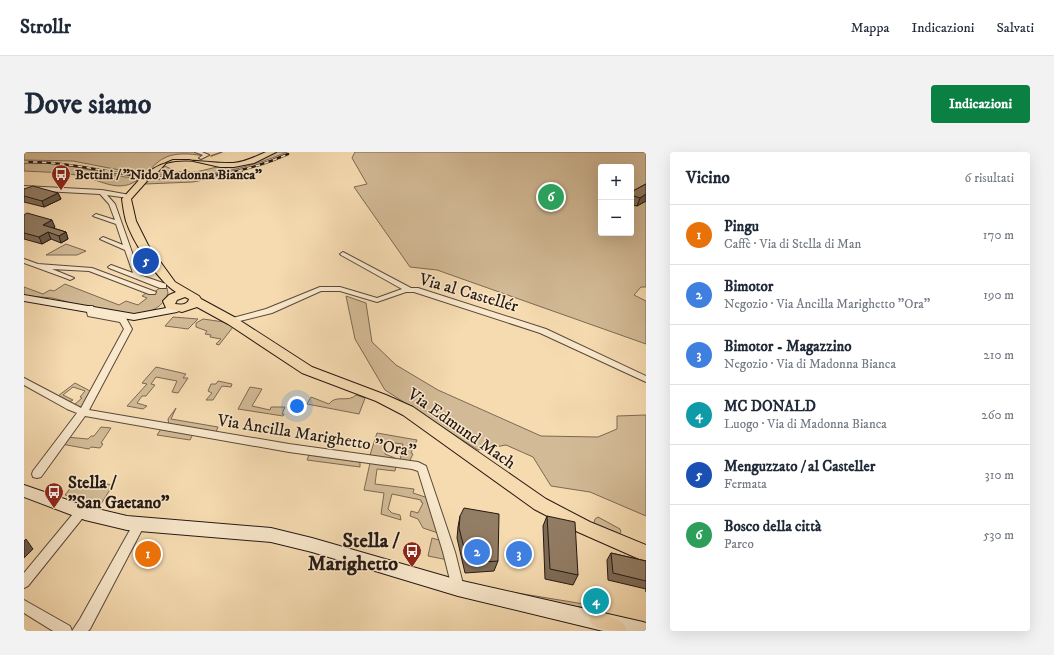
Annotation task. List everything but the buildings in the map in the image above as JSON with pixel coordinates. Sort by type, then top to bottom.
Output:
[{"type":"main road","points":[[152,172],[162,162],[170,158],[187,155],[199,155],[221,165],[236,165],[272,152]]},
{"type":"main road","points":[[24,298],[90,308],[134,317],[152,314],[181,302],[167,285],[142,244],[131,221],[126,203],[128,196],[144,181]]},
{"type":"main road","name":"Via Edmund Mach","points":[[167,285],[181,302],[215,312],[232,321],[307,370],[381,398],[408,410],[511,485],[561,516],[646,554]]},
{"type":"main road","points":[[24,491],[81,512],[105,518],[139,524],[271,536],[312,545],[458,588],[643,631]]},
{"type":"main road","points":[[599,620],[617,631]]},
{"type":"street","points":[[24,188],[102,192],[128,196]]},
{"type":"street","points":[[102,192],[112,204],[137,276]]},
{"type":"street","points":[[96,216],[118,223]]},
{"type":"street","points":[[103,239],[128,248],[142,244]]},
{"type":"street","points":[[343,254],[410,290]]},
{"type":"street","points":[[24,262],[70,278]]},
{"type":"street","points":[[38,266],[90,269],[152,292]]},
{"type":"street","points":[[111,267],[167,285]]},
{"type":"street","name":"Via al Castellér","points":[[232,321],[269,311],[320,289],[340,289],[377,300],[398,292],[410,290],[543,331],[646,379]]},
{"type":"street","points":[[37,474],[83,412],[128,329],[123,320],[91,314],[90,308]]},
{"type":"street","name":"Via Ancilla Marighetto \"Ora\"","points":[[24,381],[70,407],[83,412],[289,448],[414,465],[422,469],[447,545],[458,588]]},
{"type":"street","points":[[24,582],[81,512]]},
{"type":"street","points":[[79,631],[85,624],[139,524]]},
{"type":"street","points":[[24,606],[65,631]]},
{"type":"shaded area","points":[[24,152],[194,152],[204,155],[181,154],[169,156],[159,161],[145,175],[73,161],[24,160]]},
{"type":"shaded area","points":[[276,152],[287,152],[240,168],[205,175],[171,176],[155,174],[165,166],[171,169],[169,172],[196,172],[217,167],[239,166]]},
{"type":"shaded area","points":[[355,152],[646,152],[646,287],[641,287],[634,295],[646,301],[646,344],[437,270],[410,267],[354,187],[367,184],[352,158]]},
{"type":"shaded area","points":[[24,163],[55,163],[125,177],[140,178],[124,186],[117,186],[76,175],[24,171]]},
{"type":"shaded area","points":[[243,172],[193,182],[145,184],[151,179],[196,178]]},
{"type":"shaded area","points":[[66,244],[86,251],[77,255],[46,255]]},
{"type":"shaded area","points":[[65,284],[119,305],[126,301],[138,305],[147,298],[142,296],[149,291],[153,293],[161,287],[167,288],[168,293],[160,305],[148,312],[133,314],[98,310],[52,298],[24,295],[24,287],[43,294],[50,290],[54,291]]},
{"type":"shaded area","points":[[346,296],[366,303],[372,342],[396,365],[438,390],[541,436],[598,437],[617,429],[617,416],[646,415],[646,516],[590,492],[551,486],[533,457],[506,445],[478,450],[385,390],[355,339]]},
{"type":"shaded area","points":[[173,317],[198,319],[188,329],[165,326]]},
{"type":"shaded area","points":[[203,319],[224,322],[233,327],[219,345],[216,344],[221,339],[210,337],[211,335],[205,334],[207,331],[196,327],[196,323]]},
{"type":"shaded area","points":[[156,367],[186,374],[183,378],[188,378],[178,393],[172,392],[177,381],[156,377],[151,384],[155,385],[146,396],[142,396],[137,403],[147,406],[143,409],[127,406],[147,384],[142,383]]},
{"type":"shaded area","points":[[218,381],[232,384],[231,387],[222,386],[213,400],[206,400],[212,393],[208,391],[211,384],[216,384]]},
{"type":"shaded area","points":[[75,383],[92,392],[82,408],[74,405],[82,398],[80,397],[85,391],[73,387],[63,395],[73,400],[69,402],[58,396]]},
{"type":"shaded area","points":[[250,387],[262,389],[252,406],[270,410],[271,407],[285,407],[282,414],[284,414],[283,416],[238,409]]},
{"type":"shaded area","points":[[356,395],[365,398],[359,414],[307,404],[311,397],[329,404],[335,400],[349,398]]},
{"type":"shaded area","points":[[176,408],[171,419],[218,427],[216,432],[213,433],[169,425],[168,419]]},
{"type":"shaded area","points":[[101,427],[111,428],[101,443],[103,444],[100,448],[91,447],[89,449],[61,444],[66,437],[88,439],[91,436],[94,436]]},
{"type":"shaded area","points":[[161,429],[193,434],[190,440],[157,435]]},
{"type":"shaded area","points":[[377,433],[417,440],[409,462],[400,461],[403,444],[386,442],[385,454],[395,458],[395,460],[370,455]]},
{"type":"shaded area","points":[[309,455],[360,462],[360,467],[307,460]]},
{"type":"shaded area","points":[[370,463],[396,466],[395,471],[377,469],[375,484],[414,489],[413,493],[428,498],[438,533],[423,528],[418,519],[410,516],[411,511],[418,513],[423,503],[421,500],[392,494],[388,509],[392,513],[400,515],[401,520],[381,514],[384,493],[364,490]]},
{"type":"shaded area","points":[[76,481],[87,483],[88,481],[113,485],[99,507],[65,495]]},
{"type":"shaded area","points":[[598,517],[620,529],[621,532],[619,535],[593,527],[595,519]]},
{"type":"shaded area","points":[[432,538],[442,541],[448,560],[428,556]]},
{"type":"shaded area","points":[[511,592],[590,605],[590,608],[562,605],[515,595]]},
{"type":"waterway","points":[[211,156],[222,152]]},
{"type":"tunnel","points":[[143,181],[152,173]]},
{"type":"railway","points":[[24,162],[53,163],[139,176],[177,178],[234,172],[288,154]]},
{"type":"place","name":"Bettini / \"Nido Madonna Bianca\"","points":[[61,191]]},
{"type":"place","name":"Bosco della città","points":[[551,197]]},
{"type":"place","name":"Menguzzato / al Casteller","points":[[146,261]]},
{"type":"place","name":"Stella / \"San Gaetano\"","points":[[54,509]]},
{"type":"place","name":"Bimotor","points":[[477,552]]},
{"type":"place","name":"Pingu","points":[[148,554]]},
{"type":"place","name":"Bimotor - Magazzino","points":[[519,554]]},
{"type":"place","name":"Stella / Marighetto","points":[[412,568]]},
{"type":"place","name":"MC DONALD","points":[[596,601]]}]
